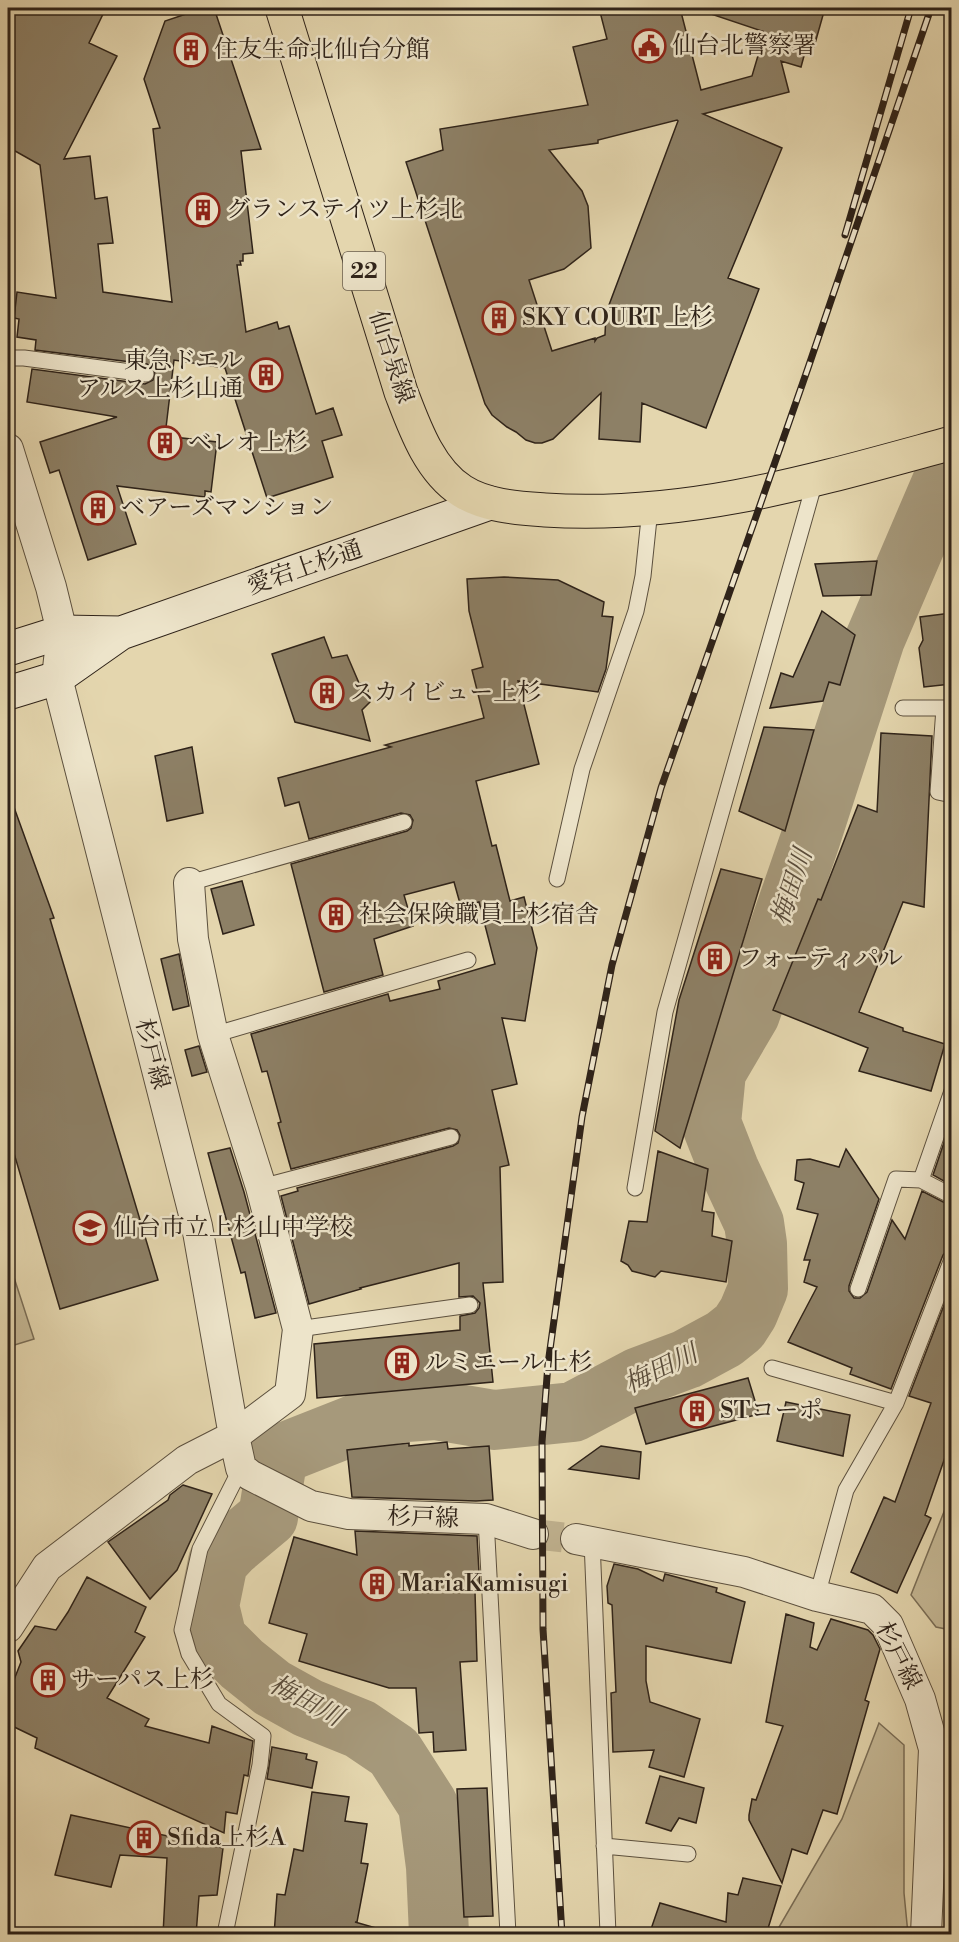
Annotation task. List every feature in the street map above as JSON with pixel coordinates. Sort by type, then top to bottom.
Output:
[{"type":"main road","name":"仙台泉線","points":[[282,8],[401,392],[415,429],[439,471],[461,491],[490,503]]},
{"type":"main road","name":"22","points":[[490,503],[526,509],[576,512],[650,509],[727,500],[815,480],[951,444]]},
{"type":"street","name":"杉戸線","points":[[8,449],[51,587],[62,632],[57,678],[197,1226],[234,1436],[246,1471],[311,1506],[359,1515],[486,1520],[533,1534]]},
{"type":"street","name":"愛宕上杉通","points":[[8,693],[57,678],[121,633],[490,503]]},
{"type":"street","name":"愛宕上杉通","points":[[8,649],[62,632],[121,633]]},
{"type":"street","points":[[8,1627],[47,1567],[188,1460],[234,1436],[290,1394],[298,1329],[261,1187],[213,1035],[193,939],[189,883]]},
{"type":"street","name":"杉戸線","points":[[584,1540],[744,1572],[817,1596],[872,1609],[888,1625],[920,1699],[934,1749],[926,1935]]},
{"type":"lane","points":[[8,358],[24,358],[146,374]]},
{"type":"lane","points":[[635,1188],[665,1011],[815,480]]},
{"type":"lane","points":[[557,879],[582,769],[636,611],[643,576],[650,509]]},
{"type":"lane","points":[[903,708],[944,708],[938,792],[951,795]]},
{"type":"lane","points":[[189,883],[404,822]]},
{"type":"lane","points":[[213,1035],[468,960]]},
{"type":"lane","points":[[921,1180],[951,1090]]},
{"type":"lane","points":[[261,1187],[451,1137]]},
{"type":"lane","points":[[858,1289],[896,1179],[921,1180],[951,1196]]},
{"type":"lane","points":[[817,1596],[846,1490],[896,1403],[951,1258]]},
{"type":"lane","points":[[298,1329],[470,1305]]},
{"type":"lane","points":[[772,1368],[896,1403]]},
{"type":"lane","points":[[225,1935],[260,1765],[263,1736],[219,1704],[189,1654],[182,1630],[200,1549],[246,1471]]},
{"type":"lane","points":[[486,1520],[508,1935]]},
{"type":"lane","points":[[584,1540],[608,1935]]},
{"type":"lane","points":[[604,1846],[688,1854]]},
{"type":"shaded area","points":[[8,1259],[34,1339],[8,1347]]},
{"type":"shaded area","points":[[951,1494],[951,1630],[936,1627],[911,1595]]},
{"type":"shaded area","points":[[879,1723],[904,1745],[904,1893],[908,1934],[775,1934],[842,1819]]},
{"type":"building","points":[[8,8],[106,8],[89,43],[117,56],[64,159],[90,156],[95,199],[107,197],[113,243],[98,244],[103,292],[172,302],[153,129],[160,128],[144,79],[165,21],[204,8],[214,8],[261,149],[241,151],[253,253],[243,254],[241,265],[237,265],[246,332],[277,322],[279,329],[289,326],[316,414],[333,408],[342,435],[322,441],[333,477],[267,498],[225,368],[174,360],[165,436],[217,442],[211,492],[205,491],[205,497],[117,486],[136,544],[88,560],[59,470],[50,473],[40,442],[117,417],[27,402],[32,369],[145,384],[153,380],[155,371],[147,364],[35,350],[36,340],[17,337],[19,319],[14,318],[17,292],[56,298],[40,165],[8,147]]},
{"type":"building","points":[[599,8],[680,8],[701,90],[752,76],[765,32],[708,13],[708,8],[825,8],[814,47],[807,45],[801,67],[781,61],[789,92],[703,114],[782,148],[728,278],[759,289],[706,428],[642,403],[640,442],[599,439],[601,393],[553,439],[535,443],[526,440],[507,427],[492,415],[485,404],[406,162],[443,150],[440,129],[588,105],[573,47],[607,39]],"holes":[[[678,121],[606,313],[605,335],[595,341],[595,338],[552,351],[529,280],[564,269],[591,248],[588,206],[582,191],[549,150],[598,143],[598,140]]]},
{"type":"building","points":[[877,561],[871,595],[823,596],[815,564]]},
{"type":"building","points":[[504,577],[558,580],[604,602],[602,616],[613,617],[606,669],[598,692],[518,681],[539,764],[476,781],[492,846],[496,845],[510,901],[524,897],[537,948],[525,1021],[502,1018],[517,1084],[492,1090],[509,1165],[500,1167],[503,1282],[483,1283],[493,1382],[317,1398],[314,1344],[460,1330],[460,1316],[475,1313],[480,1303],[473,1296],[459,1297],[459,1263],[360,1288],[309,1304],[281,1196],[298,1191],[297,1188],[453,1146],[458,1143],[460,1135],[457,1130],[449,1128],[291,1169],[267,1071],[262,1072],[251,1034],[388,994],[390,1001],[440,989],[438,981],[495,964],[479,902],[461,907],[454,882],[404,895],[413,926],[374,939],[383,975],[324,992],[291,864],[407,831],[411,828],[413,820],[410,815],[401,813],[309,839],[299,802],[285,806],[278,778],[391,747],[385,745],[484,718],[472,670],[483,667],[469,611],[467,579]]},
{"type":"building","points":[[822,611],[855,635],[840,685],[829,682],[823,701],[770,708],[781,673],[793,677]]},
{"type":"building","points":[[951,613],[951,684],[924,687],[919,648],[923,640],[920,617]]},
{"type":"building","name":"スカイビュー上杉","points":[[324,637],[332,658],[347,655],[359,683],[367,685],[370,702],[362,710],[370,741],[295,722],[272,654]]},
{"type":"building","points":[[764,727],[814,730],[785,831],[739,811]]},
{"type":"building","points":[[881,733],[932,736],[924,907],[903,902],[859,1012],[903,1028],[903,1031],[945,1044],[931,1091],[859,1071],[868,1048],[773,1010],[818,899],[821,900],[858,805],[877,812]]},
{"type":"building","points":[[192,747],[203,813],[167,821],[155,756]]},
{"type":"building","points":[[11,799],[54,918],[50,919],[158,1280],[60,1309],[8,1133],[8,800]]},
{"type":"building","points":[[721,869],[762,879],[680,1148],[655,1131],[679,1000]]},
{"type":"building","points":[[242,881],[254,925],[223,934],[211,889]]},
{"type":"building","points":[[179,954],[189,1006],[173,1010],[161,959]]},
{"type":"building","points":[[199,1046],[207,1072],[192,1076],[185,1050]]},
{"type":"building","points":[[951,1122],[951,1185],[933,1175]]},
{"type":"building","points":[[230,1148],[276,1313],[255,1318],[245,1272],[241,1273],[208,1153]]},
{"type":"building","points":[[846,1149],[879,1199],[849,1286],[849,1291],[854,1298],[860,1298],[867,1292],[892,1220],[905,1239],[922,1191],[951,1206],[951,1249],[943,1255],[891,1389],[850,1374],[852,1368],[788,1342],[817,1287],[804,1282],[810,1260],[804,1260],[818,1214],[797,1209],[804,1183],[795,1180],[797,1160],[810,1159],[839,1167]]},
{"type":"building","points":[[658,1151],[708,1169],[702,1211],[714,1213],[712,1236],[732,1241],[726,1282],[661,1271],[655,1277],[632,1271],[621,1261],[629,1221],[647,1222]]},
{"type":"building","points":[[951,1287],[951,1440],[925,1515],[931,1518],[897,1593],[851,1572],[884,1497],[895,1502],[931,1403],[909,1396]]},
{"type":"building","name":"STコーポ","points":[[748,1378],[759,1414],[646,1444],[635,1408]]},
{"type":"building","points":[[786,1402],[850,1415],[843,1456],[777,1441]]},
{"type":"building","points":[[447,1442],[448,1449],[489,1446],[493,1500],[352,1497],[347,1450],[409,1443],[409,1446]]},
{"type":"building","points":[[601,1446],[641,1452],[639,1479],[569,1469]]},
{"type":"building","points":[[183,1485],[212,1494],[177,1570],[150,1599],[108,1542],[168,1500],[170,1495]]},
{"type":"building","points":[[355,1531],[477,1536],[480,1591],[475,1592],[477,1661],[460,1662],[466,1750],[434,1752],[433,1732],[419,1733],[416,1688],[389,1688],[299,1661],[307,1634],[269,1623],[294,1537],[357,1555]]},
{"type":"building","points":[[614,1564],[638,1569],[663,1581],[665,1574],[717,1588],[716,1592],[745,1602],[731,1663],[646,1646],[646,1681],[650,1702],[700,1719],[684,1777],[649,1767],[654,1750],[613,1752],[611,1693],[616,1692],[612,1605],[608,1603],[607,1586]]},
{"type":"building","name":"サーパス上杉","points":[[87,1577],[146,1607],[135,1632],[145,1637],[107,1698],[149,1719],[145,1726],[209,1743],[212,1726],[253,1741],[248,1776],[244,1775],[237,1814],[226,1812],[224,1833],[35,1748],[37,1738],[8,1724],[13,1701],[8,1695],[21,1662],[18,1651],[35,1626],[56,1630]]},
{"type":"building","points":[[786,1614],[814,1623],[810,1647],[817,1650],[831,1619],[868,1630],[880,1649],[865,1700],[869,1702],[837,1814],[823,1810],[807,1854],[792,1849],[782,1883],[749,1820],[749,1815],[752,1799],[756,1800],[783,1726],[766,1722]]},
{"type":"building","points":[[272,1747],[307,1754],[306,1759],[317,1762],[312,1788],[267,1779]]},
{"type":"building","points":[[660,1776],[704,1788],[696,1823],[679,1818],[671,1831],[646,1823]]},
{"type":"building","points":[[487,1788],[493,1916],[464,1917],[457,1789]]},
{"type":"building","points":[[312,1792],[349,1797],[345,1821],[367,1824],[361,1863],[368,1864],[357,1922],[355,1922],[376,1928],[375,1935],[274,1935],[277,1894],[285,1895],[294,1849],[303,1851]]},
{"type":"building","points":[[71,1815],[223,1848],[217,1895],[199,1896],[196,1935],[163,1935],[167,1858],[120,1855],[111,1887],[55,1875]]},
{"type":"building","points":[[743,1878],[781,1886],[766,1935],[649,1935],[660,1903],[726,1922],[728,1893],[738,1895]]},
{"type":"waterway","name":"梅田川","points":[[439,1934],[436,1867],[428,1805],[394,1752],[360,1729],[308,1708],[272,1688],[242,1664],[217,1639],[209,1606],[218,1562],[268,1517],[278,1455],[372,1418],[406,1412],[435,1410],[494,1420],[573,1412],[639,1377],[687,1359],[724,1339],[739,1327],[758,1289],[757,1244],[754,1223],[711,1123],[716,1072],[750,1014],[810,840],[875,639],[952,459]]},
{"type":"waterway","points":[[268,1439],[278,1455]]},
{"type":"tunnel","points":[[533,1534],[576,1539]]},
{"type":"railway","points":[[845,235],[911,8]]},
{"type":"railway","points":[[562,1934],[543,1629],[542,1442],[548,1364],[582,1117],[612,965],[661,788],[931,8]]},
{"type":"place","name":"仙台北警察署","points":[[649,46]]},
{"type":"place","name":"住友生命北仙台分館","points":[[191,50]]},
{"type":"place","name":"グランステイツ上杉北","points":[[203,210]]},
{"type":"place","name":"SKY COURT 上杉","points":[[499,318]]},
{"type":"place","name":"東急ドエル アルス上杉山通","points":[[266,375]]},
{"type":"place","name":"ベレオ上杉","points":[[165,443]]},
{"type":"place","name":"ベアーズマンション","points":[[98,508]]},
{"type":"place","name":"スカイビュー上杉","points":[[327,693]]},
{"type":"place","name":"社会保険職員上杉宿舎","points":[[336,915]]},
{"type":"place","name":"フォーティパル","points":[[715,959]]},
{"type":"place","name":"仙台市立上杉山中学校","points":[[90,1228]]},
{"type":"place","name":"ルミエール上杉","points":[[402,1363]]},
{"type":"place","name":"STコーポ","points":[[697,1411]]},
{"type":"place","name":"MariaKamisugi","points":[[377,1584]]},
{"type":"place","name":"サーパス上杉","points":[[48,1680]]},
{"type":"place","name":"Sfida上杉A","points":[[144,1838]]}]
